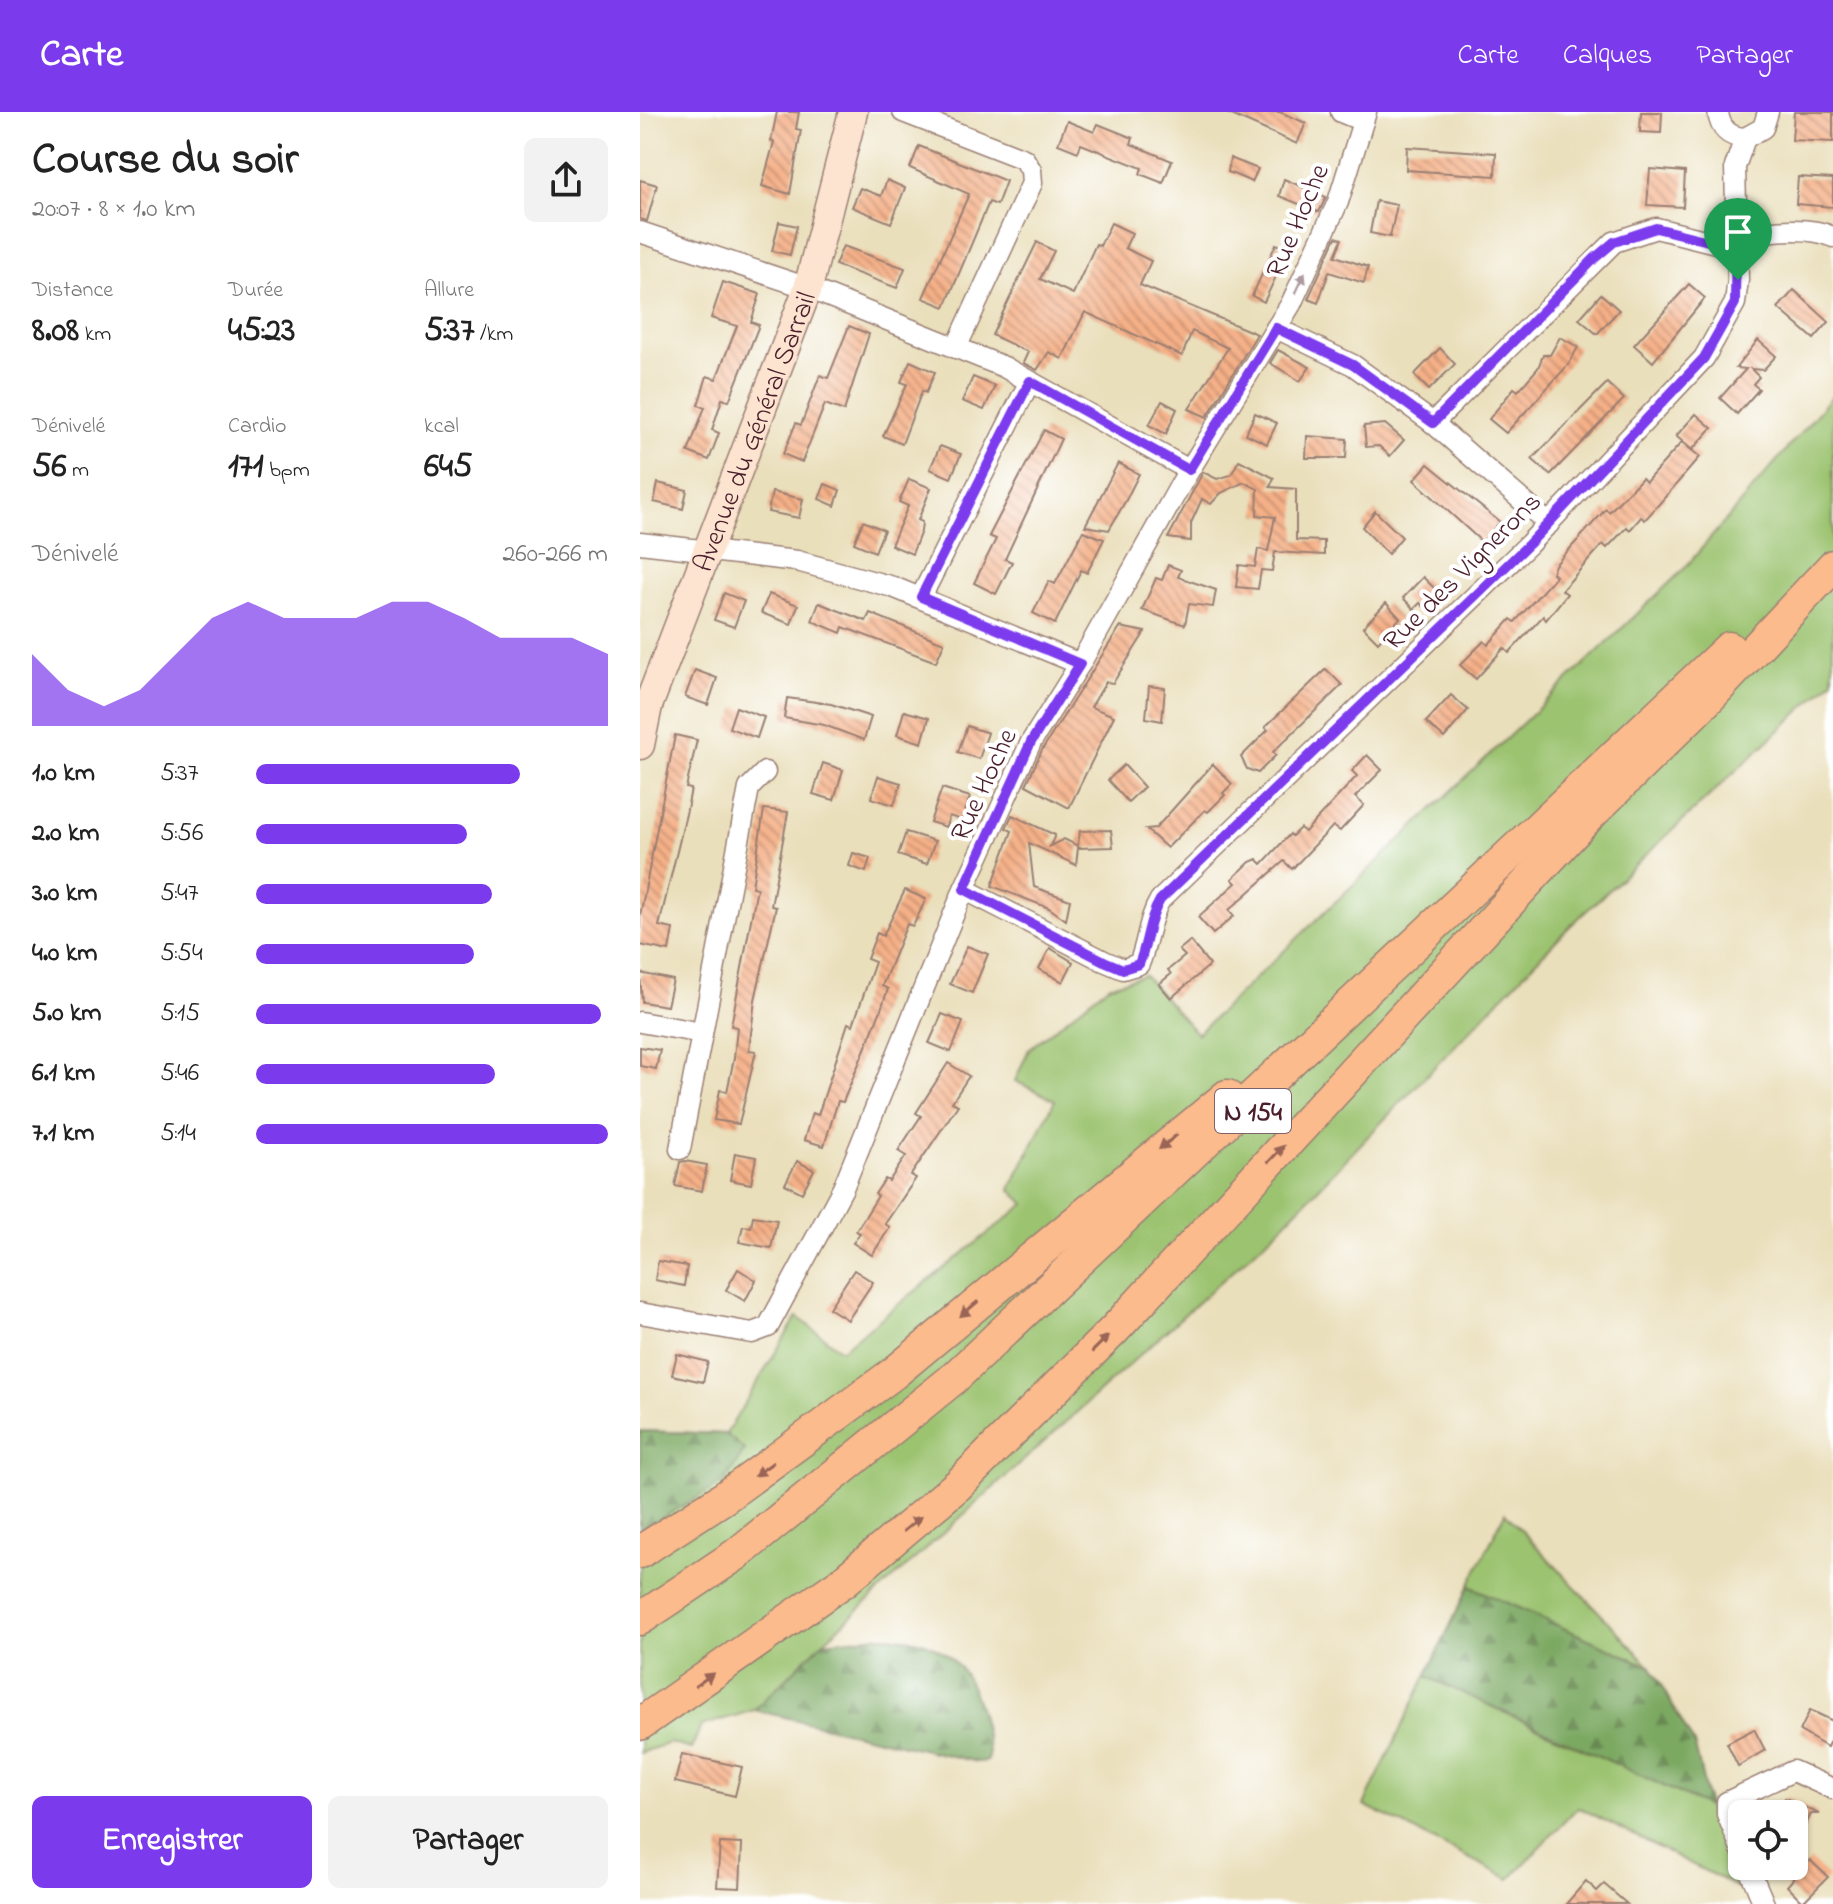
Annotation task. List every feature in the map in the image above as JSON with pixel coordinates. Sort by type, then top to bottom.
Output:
[{"type":"main road","name":"N 154","points":[[640,1619],[737,1554],[953,1379],[1737,640],[1833,539]]},
{"type":"main road","name":"N 154","points":[[640,1630],[730,1571],[950,1395],[1629,757],[1833,554]]},
{"type":"main road","points":[[640,1724],[844,1581],[958,1485],[1115,1329],[1588,817],[1709,698],[1833,566]]},
{"type":"main road","points":[[640,1552],[725,1497],[894,1373],[1333,1007],[1384,974]]},
{"type":"street","name":"Avenue du Général Sarrail","points":[[640,745],[648,706],[808,288],[853,112]]},
{"type":"street","points":[[903,112],[1024,159],[1031,170],[1032,183],[956,348]]},
{"type":"street","points":[[1341,112],[1364,116]]},
{"type":"street","points":[[1718,112],[1719,121],[1728,134],[1745,138],[1763,128],[1768,112]]},
{"type":"street","name":"Rue Hoche","points":[[640,1313],[752,1333],[768,1327],[843,1188],[964,889],[1031,742],[1080,664],[1189,470],[1276,328],[1338,202],[1364,116]]},
{"type":"street","name":"Rue des Vignerons","points":[[964,889],[1104,961],[1123,969],[1139,964],[1147,945],[1151,915],[1160,900],[1549,524],[1704,358],[1735,303],[1735,167],[1745,138]]},
{"type":"street","points":[[1433,423],[1614,242],[1656,228],[1720,244],[1736,236],[1817,231],[1833,237]]},
{"type":"street","points":[[640,232],[808,288],[956,348],[1030,381],[1189,470]]},
{"type":"street","points":[[1276,328],[1353,365],[1433,423],[1549,524]]},
{"type":"street","points":[[921,597],[1030,381]]},
{"type":"street","points":[[640,543],[708,548],[797,561],[921,597],[1080,664]]},
{"type":"street","points":[[680,1149],[749,788],[765,772]]},
{"type":"street","points":[[640,1022],[702,1033]]},
{"type":"street","points":[[1731,1800],[1793,1771],[1833,1789]]},
{"type":"street","points":[[1754,1880],[1764,1904]]},
{"type":"green space","points":[[1833,395],[1833,680],[1568,928],[1281,1227],[823,1642],[754,1710],[701,1726],[691,1749],[669,1743],[640,1753],[640,1431],[726,1434],[797,1317],[841,1350],[1025,1204],[1010,1189],[1055,1100],[1015,1081],[1029,1049],[1108,986],[1144,975],[1197,1034],[1684,569]]},
{"type":"green space","points":[[640,1431],[726,1434],[745,1450],[724,1482],[640,1530]]},
{"type":"green space","points":[[1505,1513],[1651,1667],[1469,1586]]},
{"type":"green space","points":[[1469,1586],[1651,1667],[1695,1746],[1709,1807],[1426,1676]]},
{"type":"green space","points":[[878,1636],[906,1638],[928,1644],[946,1654],[959,1667],[978,1704],[989,1752],[987,1761],[977,1762],[754,1710],[823,1642]]},
{"type":"green space","points":[[1426,1676],[1709,1807],[1728,1850],[1728,1880],[1742,1880],[1747,1892],[1578,1807],[1510,1879],[1364,1805]]},
{"type":"building","points":[[777,112],[799,112],[796,129],[801,130],[790,194],[762,186],[774,142],[771,141]]},
{"type":"building","points":[[1225,112],[1280,112],[1306,123],[1297,144]]},
{"type":"building","points":[[1641,112],[1662,112],[1661,133],[1640,132]]},
{"type":"building","points":[[1794,112],[1833,112],[1833,142],[1792,140]]},
{"type":"building","points":[[1067,121],[1094,132],[1098,124],[1133,138],[1131,144],[1172,161],[1163,183],[1140,174],[1142,168],[1081,144],[1078,152],[1058,144]]},
{"type":"building","points":[[919,146],[1006,181],[997,205],[989,202],[945,307],[923,298],[969,194],[910,168]]},
{"type":"building","points":[[1407,147],[1496,153],[1495,176],[1406,170]]},
{"type":"building","points":[[1230,158],[1258,169],[1252,182],[1228,172]]},
{"type":"building","points":[[1650,169],[1685,172],[1683,207],[1647,205]]},
{"type":"building","points":[[1798,177],[1833,179],[1833,207],[1796,204]]},
{"type":"building","points":[[1284,179],[1326,197],[1319,212],[1279,196]]},
{"type":"building","points":[[640,180],[657,185],[647,221],[640,219]]},
{"type":"building","points":[[887,180],[905,188],[891,223],[852,207],[860,188],[881,196]]},
{"type":"building","points":[[1376,201],[1397,205],[1390,237],[1370,233]]},
{"type":"building","points":[[779,222],[797,226],[790,255],[772,251]]},
{"type":"building","points":[[1111,223],[1132,233],[1125,248],[1151,261],[1140,285],[1257,334],[1207,417],[1189,409],[1228,348],[1192,331],[1182,356],[1085,312],[1062,359],[1049,352],[1037,370],[1023,363],[1028,352],[992,335],[1037,242],[1054,251],[1040,279],[1073,294],[1096,244],[1100,246]]},
{"type":"building","points":[[1336,237],[1342,239],[1335,256],[1368,267],[1364,283],[1329,272],[1318,303],[1308,299]]},
{"type":"building","points":[[1276,244],[1289,249],[1264,302],[1252,296]]},
{"type":"building","points":[[843,246],[905,268],[897,288],[835,265]]},
{"type":"building","points":[[723,282],[760,294],[751,322],[759,325],[729,401],[722,399],[712,430],[719,433],[709,460],[688,452],[705,407],[698,405],[707,376],[716,379],[737,326],[711,318]]},
{"type":"building","points":[[1689,284],[1705,298],[1653,362],[1634,345]]},
{"type":"building","points":[[1794,290],[1829,322],[1814,339],[1778,308]]},
{"type":"building","points":[[1601,294],[1619,310],[1597,334],[1579,319]]},
{"type":"building","points":[[849,326],[869,334],[844,411],[825,404],[802,462],[783,454],[796,423],[801,425],[820,375],[828,378]]},
{"type":"building","points":[[1560,337],[1578,347],[1569,364],[1506,433],[1489,419],[1514,388],[1518,391],[1538,368],[1543,355],[1550,355]]},
{"type":"building","points":[[1758,340],[1776,356],[1763,370],[1751,369],[1759,377],[1753,384],[1759,389],[1737,414],[1720,398],[1746,369],[1736,368]]},
{"type":"building","points":[[1440,348],[1455,364],[1429,390],[1414,375]]},
{"type":"building","points":[[1278,350],[1310,367],[1300,381],[1270,363]]},
{"type":"building","points":[[910,361],[935,372],[926,393],[922,391],[902,444],[883,436],[907,384],[901,382]]},
{"type":"building","points":[[973,377],[995,386],[984,410],[962,401]]},
{"type":"building","points":[[1607,383],[1624,399],[1550,475],[1532,459]]},
{"type":"building","points":[[1162,401],[1177,409],[1166,434],[1149,425]]},
{"type":"building","points":[[1255,413],[1277,423],[1267,444],[1246,434]]},
{"type":"building","points":[[1696,414],[1712,428],[1692,450],[1676,436]]},
{"type":"building","points":[[1385,424],[1404,440],[1390,456],[1379,446],[1366,447],[1364,426]]},
{"type":"building","points":[[1044,430],[1061,439],[1005,559],[1012,562],[996,594],[974,583],[996,539],[989,536]]},
{"type":"building","points":[[1307,436],[1347,439],[1346,458],[1306,458]]},
{"type":"building","points":[[1682,442],[1700,457],[1645,520],[1641,517],[1630,530],[1627,527],[1607,548],[1603,544],[1562,590],[1567,594],[1546,620],[1543,616],[1509,653],[1504,648],[1476,679],[1460,665],[1484,641],[1488,645],[1511,619],[1515,622],[1556,576],[1552,573],[1555,565],[1606,509],[1609,512],[1642,478],[1646,482]]},
{"type":"building","points":[[940,446],[961,454],[951,478],[930,469]]},
{"type":"building","points":[[1239,460],[1274,478],[1270,487],[1296,489],[1296,540],[1324,541],[1324,555],[1275,552],[1272,571],[1261,570],[1258,589],[1236,587],[1239,565],[1255,567],[1258,549],[1268,551],[1275,517],[1257,515],[1258,489],[1244,482],[1221,493],[1211,504],[1202,499],[1191,523],[1191,541],[1168,538],[1203,472],[1217,479],[1231,475]]},
{"type":"building","points":[[1118,463],[1139,474],[1126,500],[1109,530],[1085,526]]},
{"type":"building","points":[[1428,464],[1500,522],[1482,542],[1414,480]]},
{"type":"building","points":[[909,479],[931,488],[918,520],[922,522],[921,531],[912,554],[891,545],[908,506],[899,502]]},
{"type":"building","points":[[658,483],[687,490],[683,509],[654,502]]},
{"type":"building","points":[[825,484],[840,490],[835,506],[819,499]]},
{"type":"building","points":[[772,492],[803,499],[799,518],[768,512]]},
{"type":"building","points":[[1375,511],[1402,537],[1388,554],[1362,527]]},
{"type":"building","points":[[863,521],[884,530],[875,552],[854,543]]},
{"type":"building","points":[[1083,531],[1104,539],[1087,573],[1081,570],[1055,624],[1033,613],[1049,581],[1055,584]]},
{"type":"building","points":[[1168,565],[1181,570],[1178,577],[1216,590],[1213,607],[1189,604],[1185,625],[1142,610],[1156,578],[1162,580]]},
{"type":"building","points":[[1423,577],[1437,591],[1423,606],[1420,603],[1414,609],[1403,598]]},
{"type":"building","points":[[724,593],[744,601],[734,627],[714,620]]},
{"type":"building","points":[[769,594],[798,605],[791,624],[761,613]]},
{"type":"building","points":[[819,603],[866,621],[870,613],[944,643],[936,662],[843,627],[841,633],[812,621]]},
{"type":"building","points":[[1386,603],[1400,618],[1378,642],[1363,627]]},
{"type":"building","points":[[1120,627],[1145,632],[1113,683],[1106,682],[1091,707],[1114,716],[1069,808],[1026,785],[1042,750]]},
{"type":"building","points":[[1326,669],[1342,685],[1273,752],[1276,755],[1258,773],[1247,769],[1241,757],[1268,730],[1265,727]]},
{"type":"building","points":[[695,670],[717,678],[708,705],[685,697]]},
{"type":"building","points":[[1149,686],[1165,688],[1162,721],[1146,718]]},
{"type":"building","points":[[1451,695],[1468,710],[1444,738],[1426,722]]},
{"type":"building","points":[[787,698],[831,704],[871,717],[864,740],[824,725],[784,718]]},
{"type":"building","points":[[736,707],[764,717],[757,738],[729,728]]},
{"type":"building","points":[[904,711],[929,718],[922,743],[897,735]]},
{"type":"building","points":[[967,726],[988,733],[979,759],[958,752]]},
{"type":"building","points":[[675,735],[697,740],[686,788],[691,789],[686,814],[659,926],[673,929],[669,951],[640,945],[640,916]]},
{"type":"building","points":[[1367,755],[1382,770],[1355,797],[1364,805],[1340,831],[1333,826],[1292,869],[1284,861],[1229,910],[1234,916],[1213,934],[1198,917],[1236,883],[1232,879],[1250,862],[1257,859],[1262,864],[1290,834],[1292,836],[1300,828],[1305,832],[1357,776],[1352,771]]},
{"type":"building","points":[[823,763],[843,770],[834,800],[813,794]]},
{"type":"building","points":[[1213,764],[1232,784],[1208,812],[1205,810],[1167,848],[1146,829],[1156,828]]},
{"type":"building","points":[[1124,765],[1144,787],[1128,802],[1108,780]]},
{"type":"building","points":[[878,776],[901,783],[894,805],[871,798]]},
{"type":"building","points":[[942,788],[970,797],[962,820],[949,816],[946,827],[930,822]]},
{"type":"building","points":[[764,809],[788,812],[771,906],[776,907],[755,1000],[749,1050],[756,1051],[739,1124],[714,1120],[720,1090],[727,1092],[734,1058],[737,1027],[731,1026],[757,888],[752,887]]},
{"type":"building","points":[[1012,815],[1055,835],[1050,846],[1064,839],[1078,846],[1080,831],[1111,830],[1113,847],[1078,848],[1076,865],[1029,843],[1034,887],[1070,900],[1066,920],[1049,908],[992,886],[1012,831],[1006,828]]},
{"type":"building","points":[[906,832],[935,841],[927,864],[898,855]]},
{"type":"building","points":[[853,853],[870,858],[866,872],[849,866]]},
{"type":"building","points":[[905,890],[926,899],[913,926],[907,924],[882,986],[888,989],[879,1015],[843,1102],[838,1101],[824,1146],[804,1140],[812,1113],[818,1115],[848,1023],[853,1025],[875,962],[867,959],[877,933],[883,936]]},
{"type":"building","points":[[1190,941],[1210,965],[1171,998],[1159,984],[1171,974],[1168,970],[1185,956],[1179,950]]},
{"type":"building","points":[[967,946],[988,954],[972,993],[950,984]]},
{"type":"building","points":[[1050,948],[1073,962],[1063,982],[1039,969]]},
{"type":"building","points":[[640,973],[673,980],[667,1006],[642,1002]]},
{"type":"building","points":[[942,1014],[963,1022],[951,1052],[929,1043]]},
{"type":"building","points":[[640,1047],[660,1050],[656,1069],[640,1066]]},
{"type":"building","points":[[948,1063],[969,1076],[952,1102],[958,1105],[911,1175],[916,1178],[885,1224],[890,1227],[872,1255],[853,1243],[860,1233],[856,1231],[885,1179],[889,1181],[906,1156],[898,1151],[921,1116],[916,1113]]},
{"type":"building","points":[[735,1153],[756,1157],[751,1184],[730,1180]]},
{"type":"building","points":[[797,1161],[814,1170],[802,1193],[785,1184]]},
{"type":"building","points":[[680,1162],[707,1165],[702,1191],[675,1186]]},
{"type":"building","points":[[753,1216],[777,1220],[771,1248],[739,1242],[743,1226],[751,1227]]},
{"type":"building","points":[[658,1261],[687,1266],[684,1286],[655,1280]]},
{"type":"building","points":[[738,1269],[756,1280],[745,1301],[726,1290]]},
{"type":"building","points":[[854,1270],[873,1282],[848,1320],[829,1308]]},
{"type":"building","points":[[677,1354],[708,1362],[703,1382],[672,1375]]},
{"type":"building","points":[[1810,1710],[1833,1721],[1833,1734],[1827,1747],[1800,1731]]},
{"type":"building","points":[[1754,1729],[1765,1750],[1738,1766],[1727,1743]]},
{"type":"building","points":[[682,1754],[742,1767],[735,1796],[675,1782]]},
{"type":"building","points":[[720,1843],[742,1844],[740,1888],[717,1887]]},
{"type":"building","points":[[1810,1860],[1828,1877],[1803,1902],[1787,1886],[1792,1880],[1808,1880]]},
{"type":"building","points":[[1586,1881],[1597,1891],[1604,1884],[1627,1904],[1566,1904]]},
{"type":"route","points":[[1656,228],[1720,244],[1736,236],[1738,280],[1735,303],[1704,358],[1529,544],[1160,900],[1151,915],[1147,945],[1139,964],[1123,969],[1104,961],[964,889],[1031,742],[1080,664],[921,597],[1030,381],[1189,470],[1276,328],[1353,365],[1433,423],[1614,242],[1638,231],[1656,228]]}]
